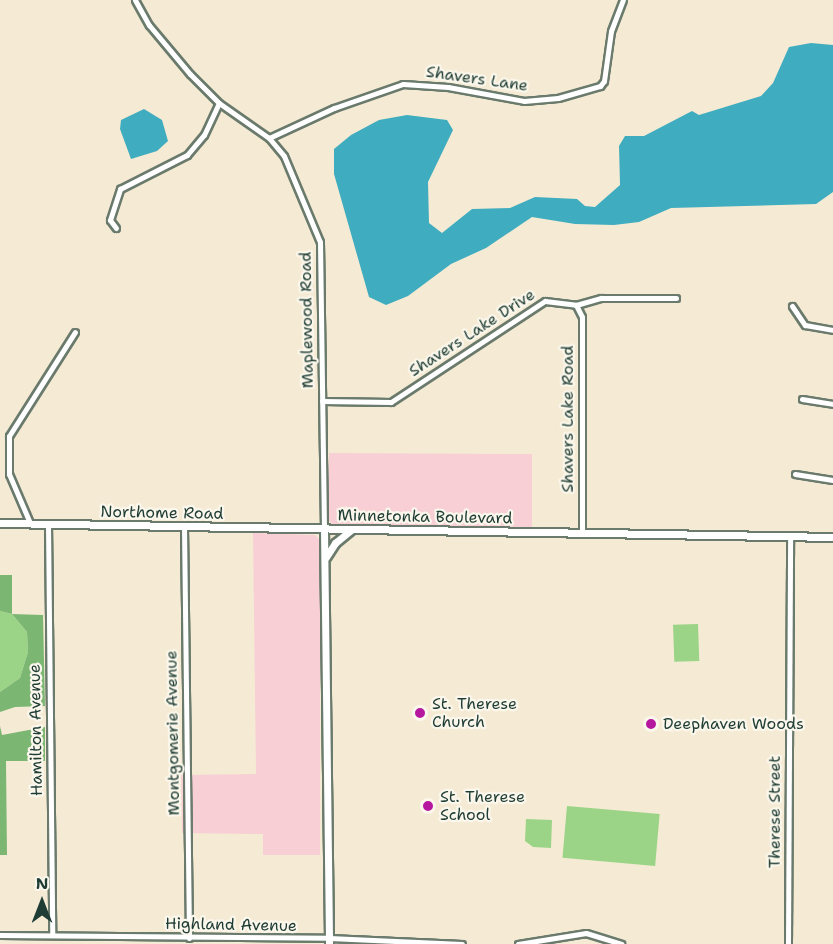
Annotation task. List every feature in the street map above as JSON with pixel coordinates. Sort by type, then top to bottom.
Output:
[{"type":"street","name":"Maplewood Road","points":[[135,0],[164,44],[219,104],[269,138],[295,175],[320,242],[324,529]]},
{"type":"street","name":"Shavers Lane","points":[[269,138],[334,108],[403,84],[448,87],[524,101],[558,98],[600,86],[604,81],[611,31],[623,0]]},
{"type":"street","points":[[116,228],[110,220],[120,189],[187,155],[200,140],[219,104]]},
{"type":"street","name":"Shavers Lake Drive","points":[[322,401],[391,402],[539,303],[551,300],[576,306],[601,298],[676,298]]},
{"type":"street","name":"Shavers Lake Road","points":[[576,306],[582,317],[582,533]]},
{"type":"street","points":[[792,306],[805,325],[833,330]]},
{"type":"street","points":[[30,524],[9,474],[9,436],[75,332]]},
{"type":"street","points":[[802,399],[833,404]]},
{"type":"street","points":[[795,474],[833,480]]},
{"type":"street","name":"Northome Road","points":[[0,523],[324,529]]},
{"type":"street","name":"Hamilton Avenue","points":[[48,524],[52,935]]},
{"type":"street","name":"Montgomerie Avenue","points":[[184,527],[189,938]]},
{"type":"street","name":"Minnetonka Boulevard","points":[[329,941],[324,529],[833,537]]},
{"type":"street","points":[[326,557],[335,543],[352,530]]},
{"type":"street","name":"Therese Street","points":[[788,944],[790,536]]},
{"type":"street","points":[[518,944],[586,933],[621,944]]},
{"type":"street","name":"Highland Avenue","points":[[0,934],[462,944]]},
{"type":"street","points":[[11,935],[11,944]]},
{"type":"street","points":[[156,936],[156,944]]},
{"type":"shaded area","points":[[329,453],[532,454],[532,527],[334,525],[327,519]]},
{"type":"shaded area","points":[[253,533],[315,535],[320,540],[320,855],[263,855],[263,834],[182,833],[181,775],[256,774]]},
{"type":"green space","points":[[0,575],[12,575],[12,614],[0,611]]},
{"type":"green space","points":[[0,611],[12,614],[27,632],[28,652],[20,678],[0,692]]},
{"type":"green space","points":[[12,614],[43,615],[45,706],[15,707],[0,712],[0,692],[20,678],[28,652],[27,632]]},
{"type":"green space","points":[[698,624],[699,661],[674,662],[673,625]]},
{"type":"green space","points":[[0,726],[2,735],[45,727],[45,761],[6,761],[7,855],[0,855]]},
{"type":"green space","points":[[567,806],[660,814],[655,866],[562,858]]},
{"type":"green space","points":[[526,819],[552,820],[551,848],[533,847],[525,841]]},
{"type":"water","points":[[811,43],[833,45],[833,192],[816,204],[671,208],[639,222],[614,225],[575,224],[532,217],[486,248],[451,264],[408,296],[386,305],[369,297],[334,174],[334,149],[351,135],[379,120],[407,115],[447,120],[453,130],[428,182],[429,223],[442,233],[472,209],[510,208],[535,197],[577,199],[585,206],[595,207],[620,185],[619,146],[625,136],[644,136],[692,111],[699,115],[761,96],[773,83],[789,47]]},
{"type":"water","points":[[144,109],[162,120],[168,141],[157,151],[131,159],[120,129],[121,120]]},
{"type":"place","name":"St. Therese Church","points":[[420,713]]},
{"type":"place","name":"Deephaven Woods","points":[[651,724]]},
{"type":"place","name":"St. Therese School","points":[[428,806]]}]
